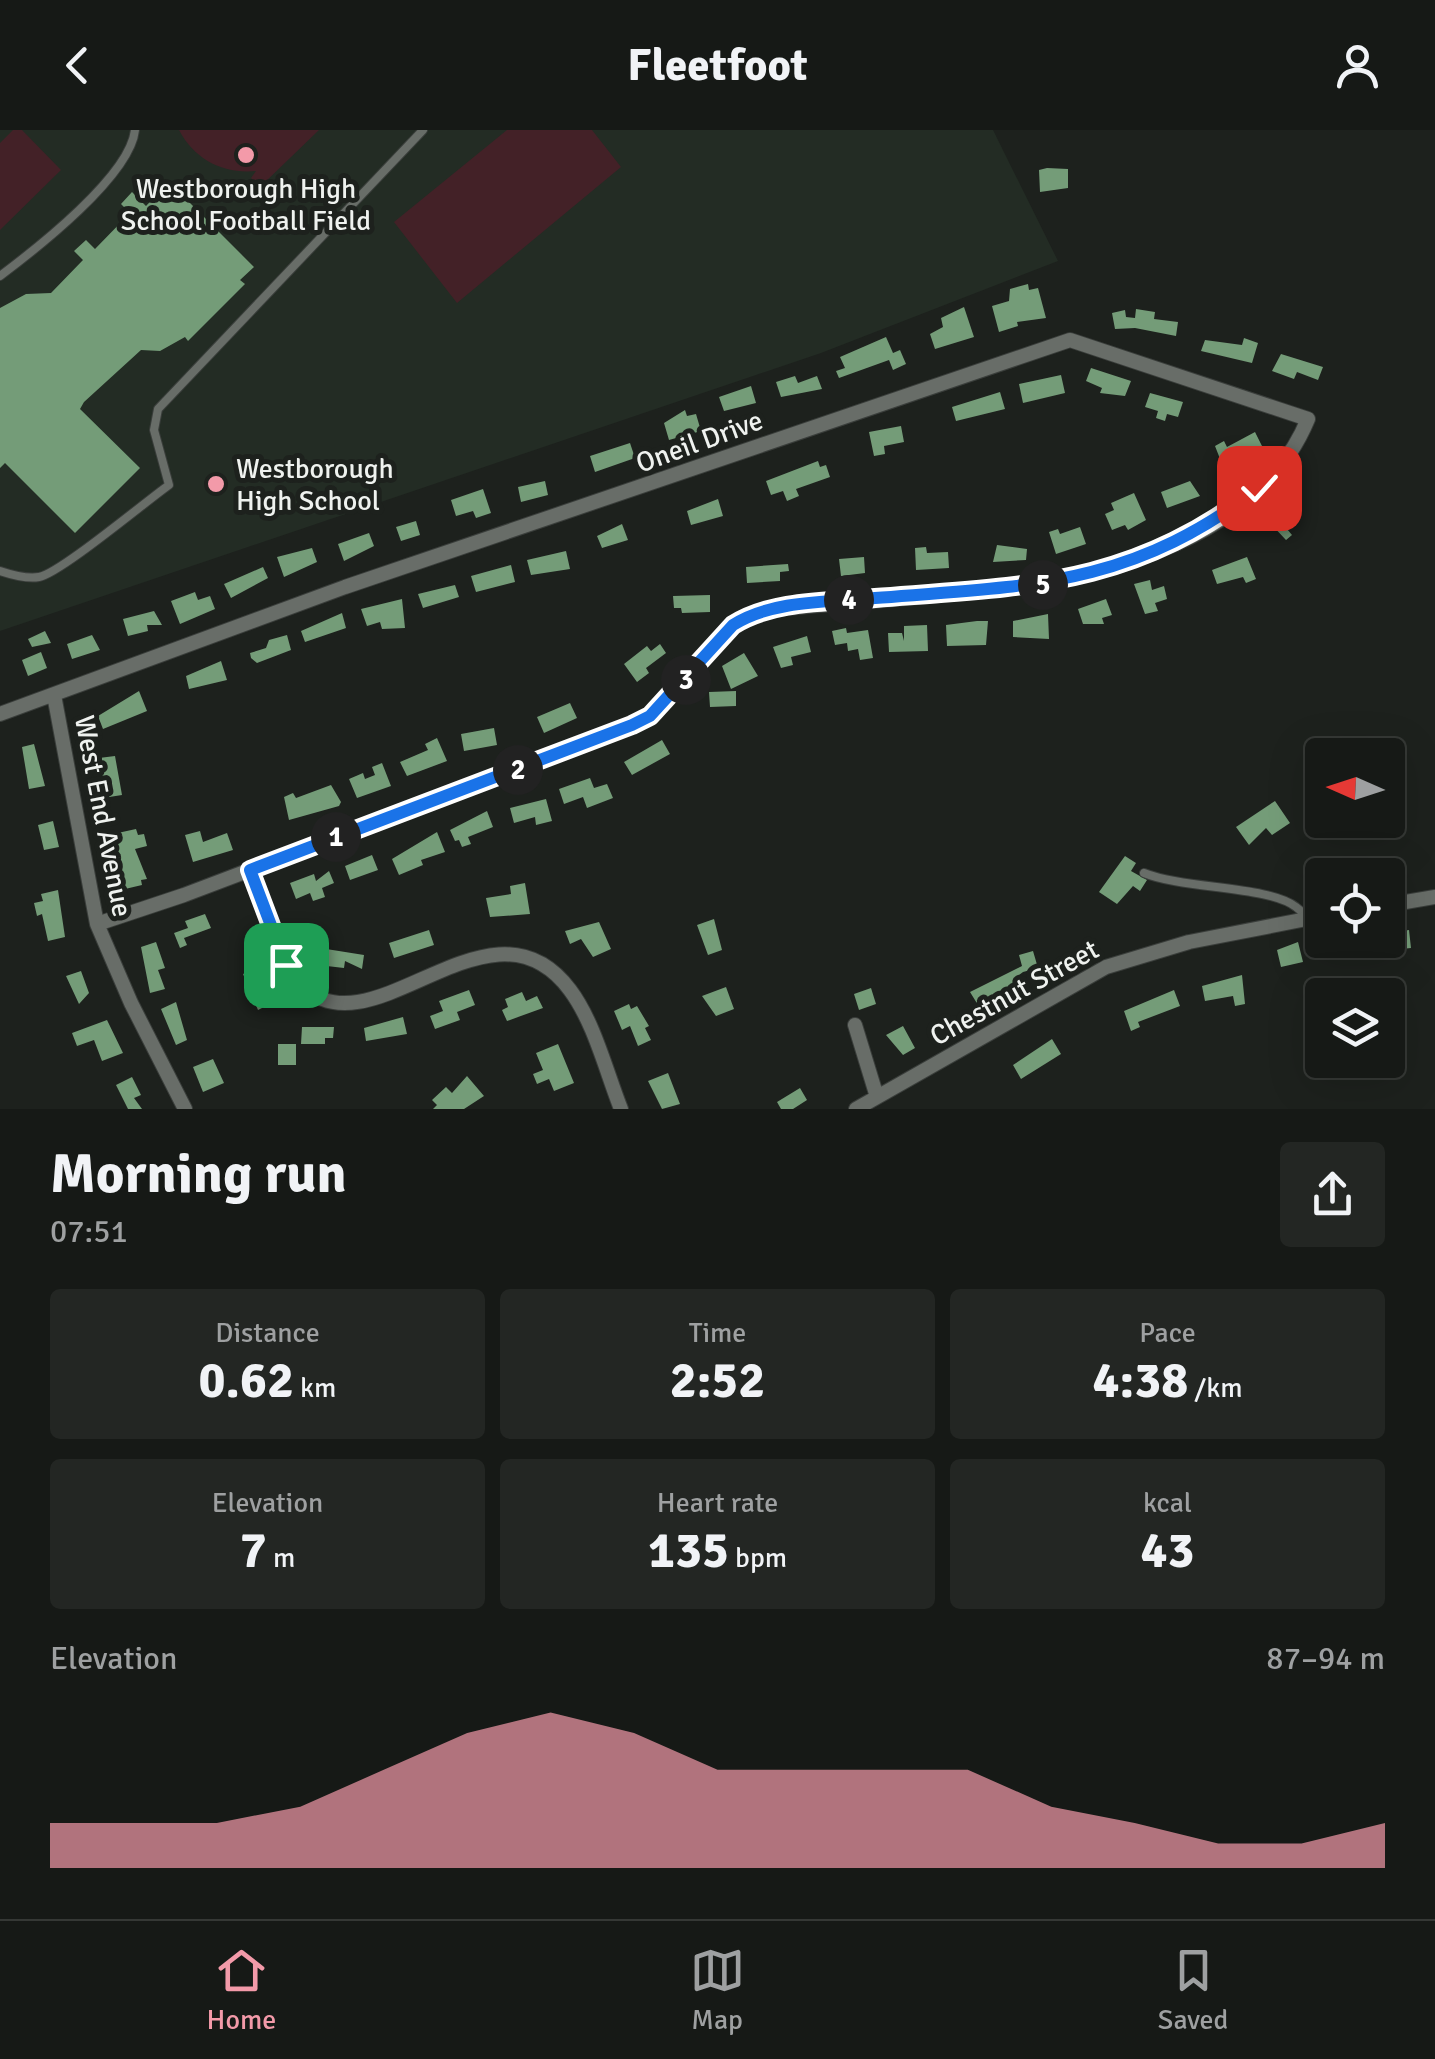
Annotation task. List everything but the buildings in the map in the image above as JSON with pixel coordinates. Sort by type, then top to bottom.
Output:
[{"type":"street","name":"Oneil Drive","points":[[0,714],[345,586],[1070,340],[1308,419],[1279,466],[1236,506],[1210,524],[1149,554],[1044,585],[760,611],[733,625],[650,716],[250,870]]},
{"type":"street","name":"West End Avenue","points":[[54,695],[98,924],[130,1003],[186,1109]]},
{"type":"street","points":[[98,924],[250,870],[286,965],[300,985],[322,999],[362,999],[496,953],[524,955],[545,966],[576,999],[621,1109]]},
{"type":"street","points":[[1405,902],[1435,898]]},
{"type":"street","name":"Chestnut Street","points":[[856,1109],[1106,968],[1189,942],[1305,920]]},
{"type":"street","points":[[855,1024],[878,1097]]},
{"type":"lane","points":[[0,276],[66,222],[118,167],[135,130]]},
{"type":"lane","points":[[0,571],[38,577],[63,568],[107,528],[169,485],[154,430],[158,409],[423,130]]},
{"type":"lane","points":[[1144,873],[1166,882],[1280,899],[1305,913]]},
{"type":"shaded area","name":"Westborough High School","points":[[0,130],[993,130],[1058,261],[821,353],[0,631]]},
{"type":"shaded area","points":[[13,130],[22,130],[61,170],[0,230],[0,143]]},
{"type":"shaded area","name":"Westborough High School Football Field","points":[[179,130],[319,130],[260,187],[251,178],[256,171],[232,170],[211,163],[193,149]]},
{"type":"shaded area","points":[[507,130],[592,130],[621,167],[457,303],[394,222]]},
{"type":"place","name":"Westborough High School Football Field","points":[[246,155]]},
{"type":"place","name":"Westborough High School","points":[[216,484]]},
{"type":"route","points":[[286,965],[250,870],[583,746],[650,716],[717,641],[746,616],[813,604],[1044,585],[1081,576],[1181,540],[1259,488]]}]
